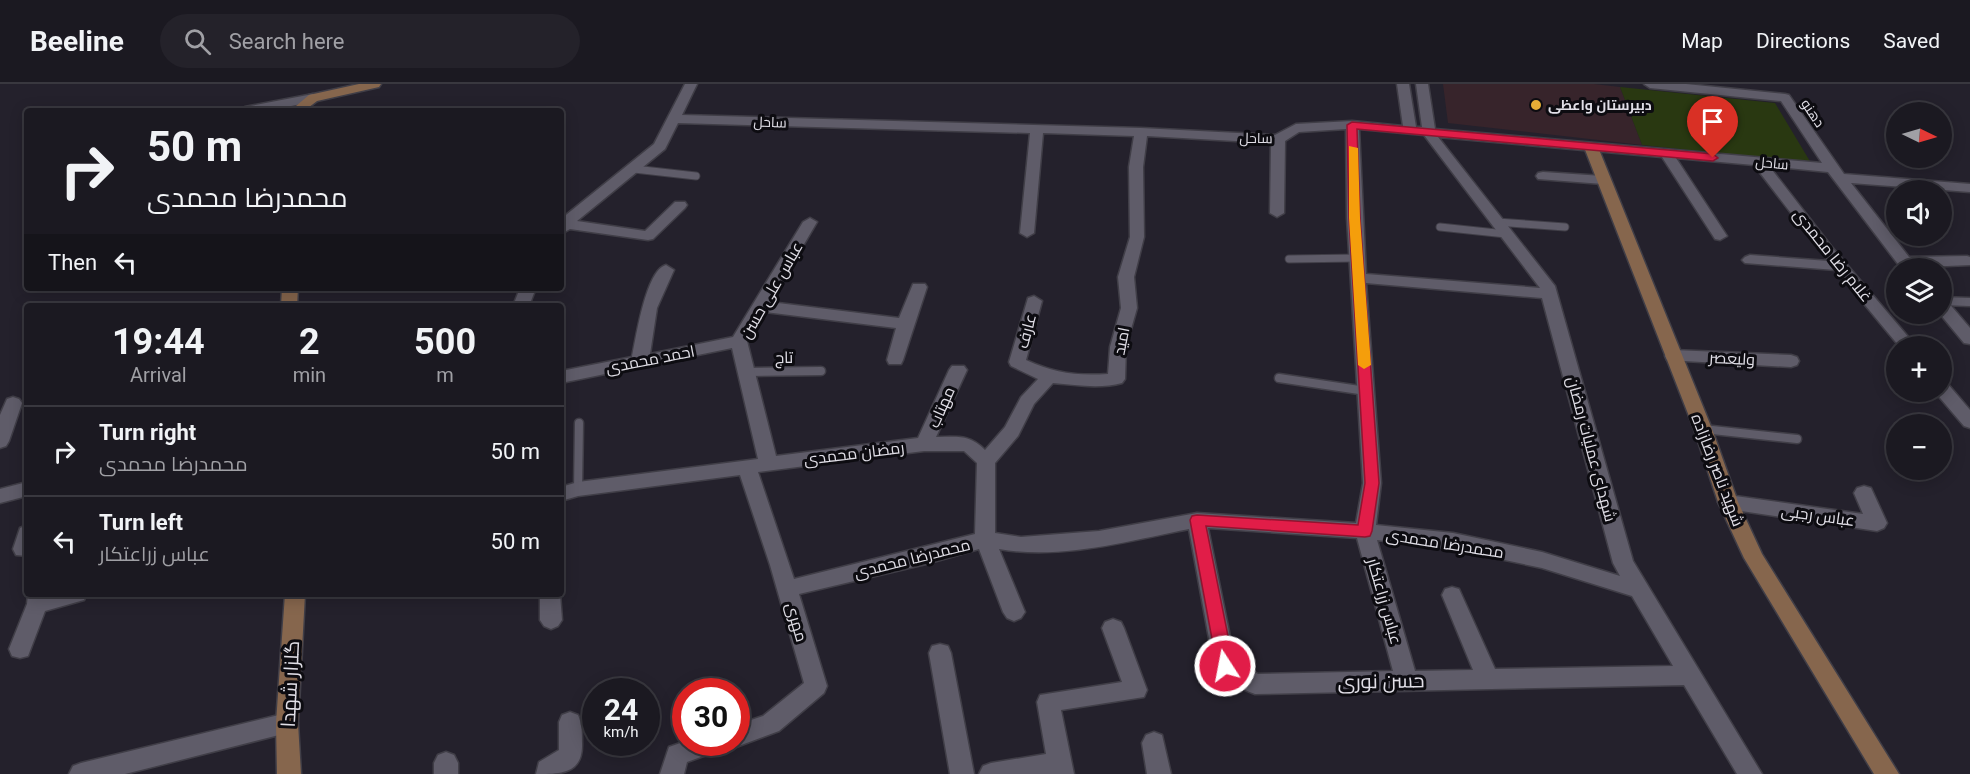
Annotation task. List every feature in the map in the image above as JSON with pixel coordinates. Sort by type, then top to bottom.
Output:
[{"type":"street","points":[[261,108],[375,84]]},
{"type":"street","points":[[564,224],[660,146],[691,84]]},
{"type":"street","points":[[1403,84],[1410,130]]},
{"type":"street","points":[[1422,84],[1429,131]]},
{"type":"street","name":"دهنو","points":[[1650,84],[1785,98],[1836,173]]},
{"type":"street","points":[[300,108],[314,98]]},
{"type":"street","name":"ساحل","points":[[674,119],[1141,132],[1278,139],[1296,128],[1352,125],[1758,162],[1970,188]]},
{"type":"street","name":"عباس زراعتکار","points":[[1352,125],[1358,278],[1372,483],[1365,531],[1407,681]]},
{"type":"street","points":[[1027,233],[1037,130]]},
{"type":"street","name":"شهدای عملیات رمضان","points":[[1429,131],[1547,286],[1623,563],[1750,774]]},
{"type":"street","name":"امید","points":[[1049,377],[1090,381],[1116,379],[1118,346],[1129,308],[1126,277],[1137,237],[1136,167],[1141,132]]},
{"type":"street","points":[[1277,213],[1278,139]]},
{"type":"street","name":"شهید ناصر رضازاده","points":[[1591,147],[1703,429],[1728,502],[1754,558],[1887,774]]},
{"type":"street","points":[[1667,154],[1720,236]]},
{"type":"street","name":"غلام رضا محمدی","points":[[1758,162],[1840,266],[1900,336]]},
{"type":"street","points":[[1836,173],[1901,258]]},
{"type":"street","points":[[1543,176],[1603,180]]},
{"type":"street","points":[[564,225],[648,236],[680,205]]},
{"type":"street","name":"عباس علی حسن","points":[[769,464],[739,341],[810,222]]},
{"type":"street","points":[[1750,260],[1840,266]]},
{"type":"street","points":[[1952,262],[1967,261]]},
{"type":"street","points":[[640,361],[649,308],[666,270]]},
{"type":"street","points":[[1358,278],[1549,294]]},
{"type":"street","points":[[895,360],[919,287]]},
{"type":"street","name":"عارف","points":[[1034,301],[1017,362],[1049,377]]},
{"type":"street","points":[[760,306],[905,324]]},
{"type":"street","points":[[1952,318],[1970,339]]},
{"type":"street","name":"احمد محمدی","points":[[564,376],[739,341]]},
{"type":"street","name":"ولیعصر","points":[[1673,356],[1791,361]]},
{"type":"street","name":"مهتاب","points":[[924,444],[958,370]]},
{"type":"street","points":[[1014,612],[985,539],[986,461],[1012,431],[1027,400],[1049,377]]},
{"type":"street","points":[[1952,400],[1970,422]]},
{"type":"street","points":[[0,441],[13,403]]},
{"type":"street","name":"رمضان محمدی","points":[[569,492],[924,444],[968,444],[986,461]]},
{"type":"street","name":"مهری","points":[[747,468],[816,686],[771,724],[750,731]]},
{"type":"street","points":[[0,496],[24,490]]},
{"type":"street","name":"عباس رجبی","points":[[1728,502],[1877,523],[1864,493]]},
{"type":"street","name":"محمدرضا محمدی","points":[[787,589],[926,556],[985,539],[1021,545],[1099,539],[1197,520],[1365,531],[1453,541],[1542,560],[1640,590]]},
{"type":"street","name":"حسن نوری","points":[[1197,520],[1225,666],[1255,684],[1690,675]]},
{"type":"street","points":[[1452,595],[1488,679]]},
{"type":"street","points":[[20,649],[38,599],[54,597]]},
{"type":"street","name":"گلزار شهدا","points":[[289,774],[287,723],[295,597]]},
{"type":"street","points":[[550,597],[551,620]]},
{"type":"street","points":[[991,774],[1060,768],[1048,702],[1136,690],[1113,628]]},
{"type":"street","points":[[940,653],[962,774]]},
{"type":"street","points":[[548,774],[547,770],[571,755],[570,722]]},
{"type":"street","points":[[81,774],[287,723]]},
{"type":"street","points":[[1154,742],[1159,774]]},
{"type":"street","points":[[672,774],[677,756]]},
{"type":"lane","points":[[634,169],[696,176]]},
{"type":"lane","points":[[1440,227],[1565,227]]},
{"type":"lane","points":[[1289,259],[1357,258]]},
{"type":"lane","points":[[1952,301],[1970,302]]},
{"type":"lane","name":"تاج","points":[[748,372],[821,371]]},
{"type":"lane","points":[[1279,378],[1366,391]]},
{"type":"lane","points":[[569,492],[579,423]]},
{"type":"lane","points":[[1703,429],[1797,440]]},
{"type":"shaded area","name":"دبیرستان واعظی","points":[[1443,84],[1594,84],[1620,87],[1642,145],[1448,123]]},
{"type":"green space","points":[[1620,87],[1775,103],[1811,163],[1642,145]]},
{"type":"slow traffic","points":[[1353,148],[1354,218],[1364,365]]},
{"type":"place","name":"دبیرستان واعظی","points":[[1536,105]]},
{"type":"route","points":[[1225,666],[1197,520],[1276,527],[1365,531],[1372,483],[1354,218],[1352,125],[1713,158]]}]
